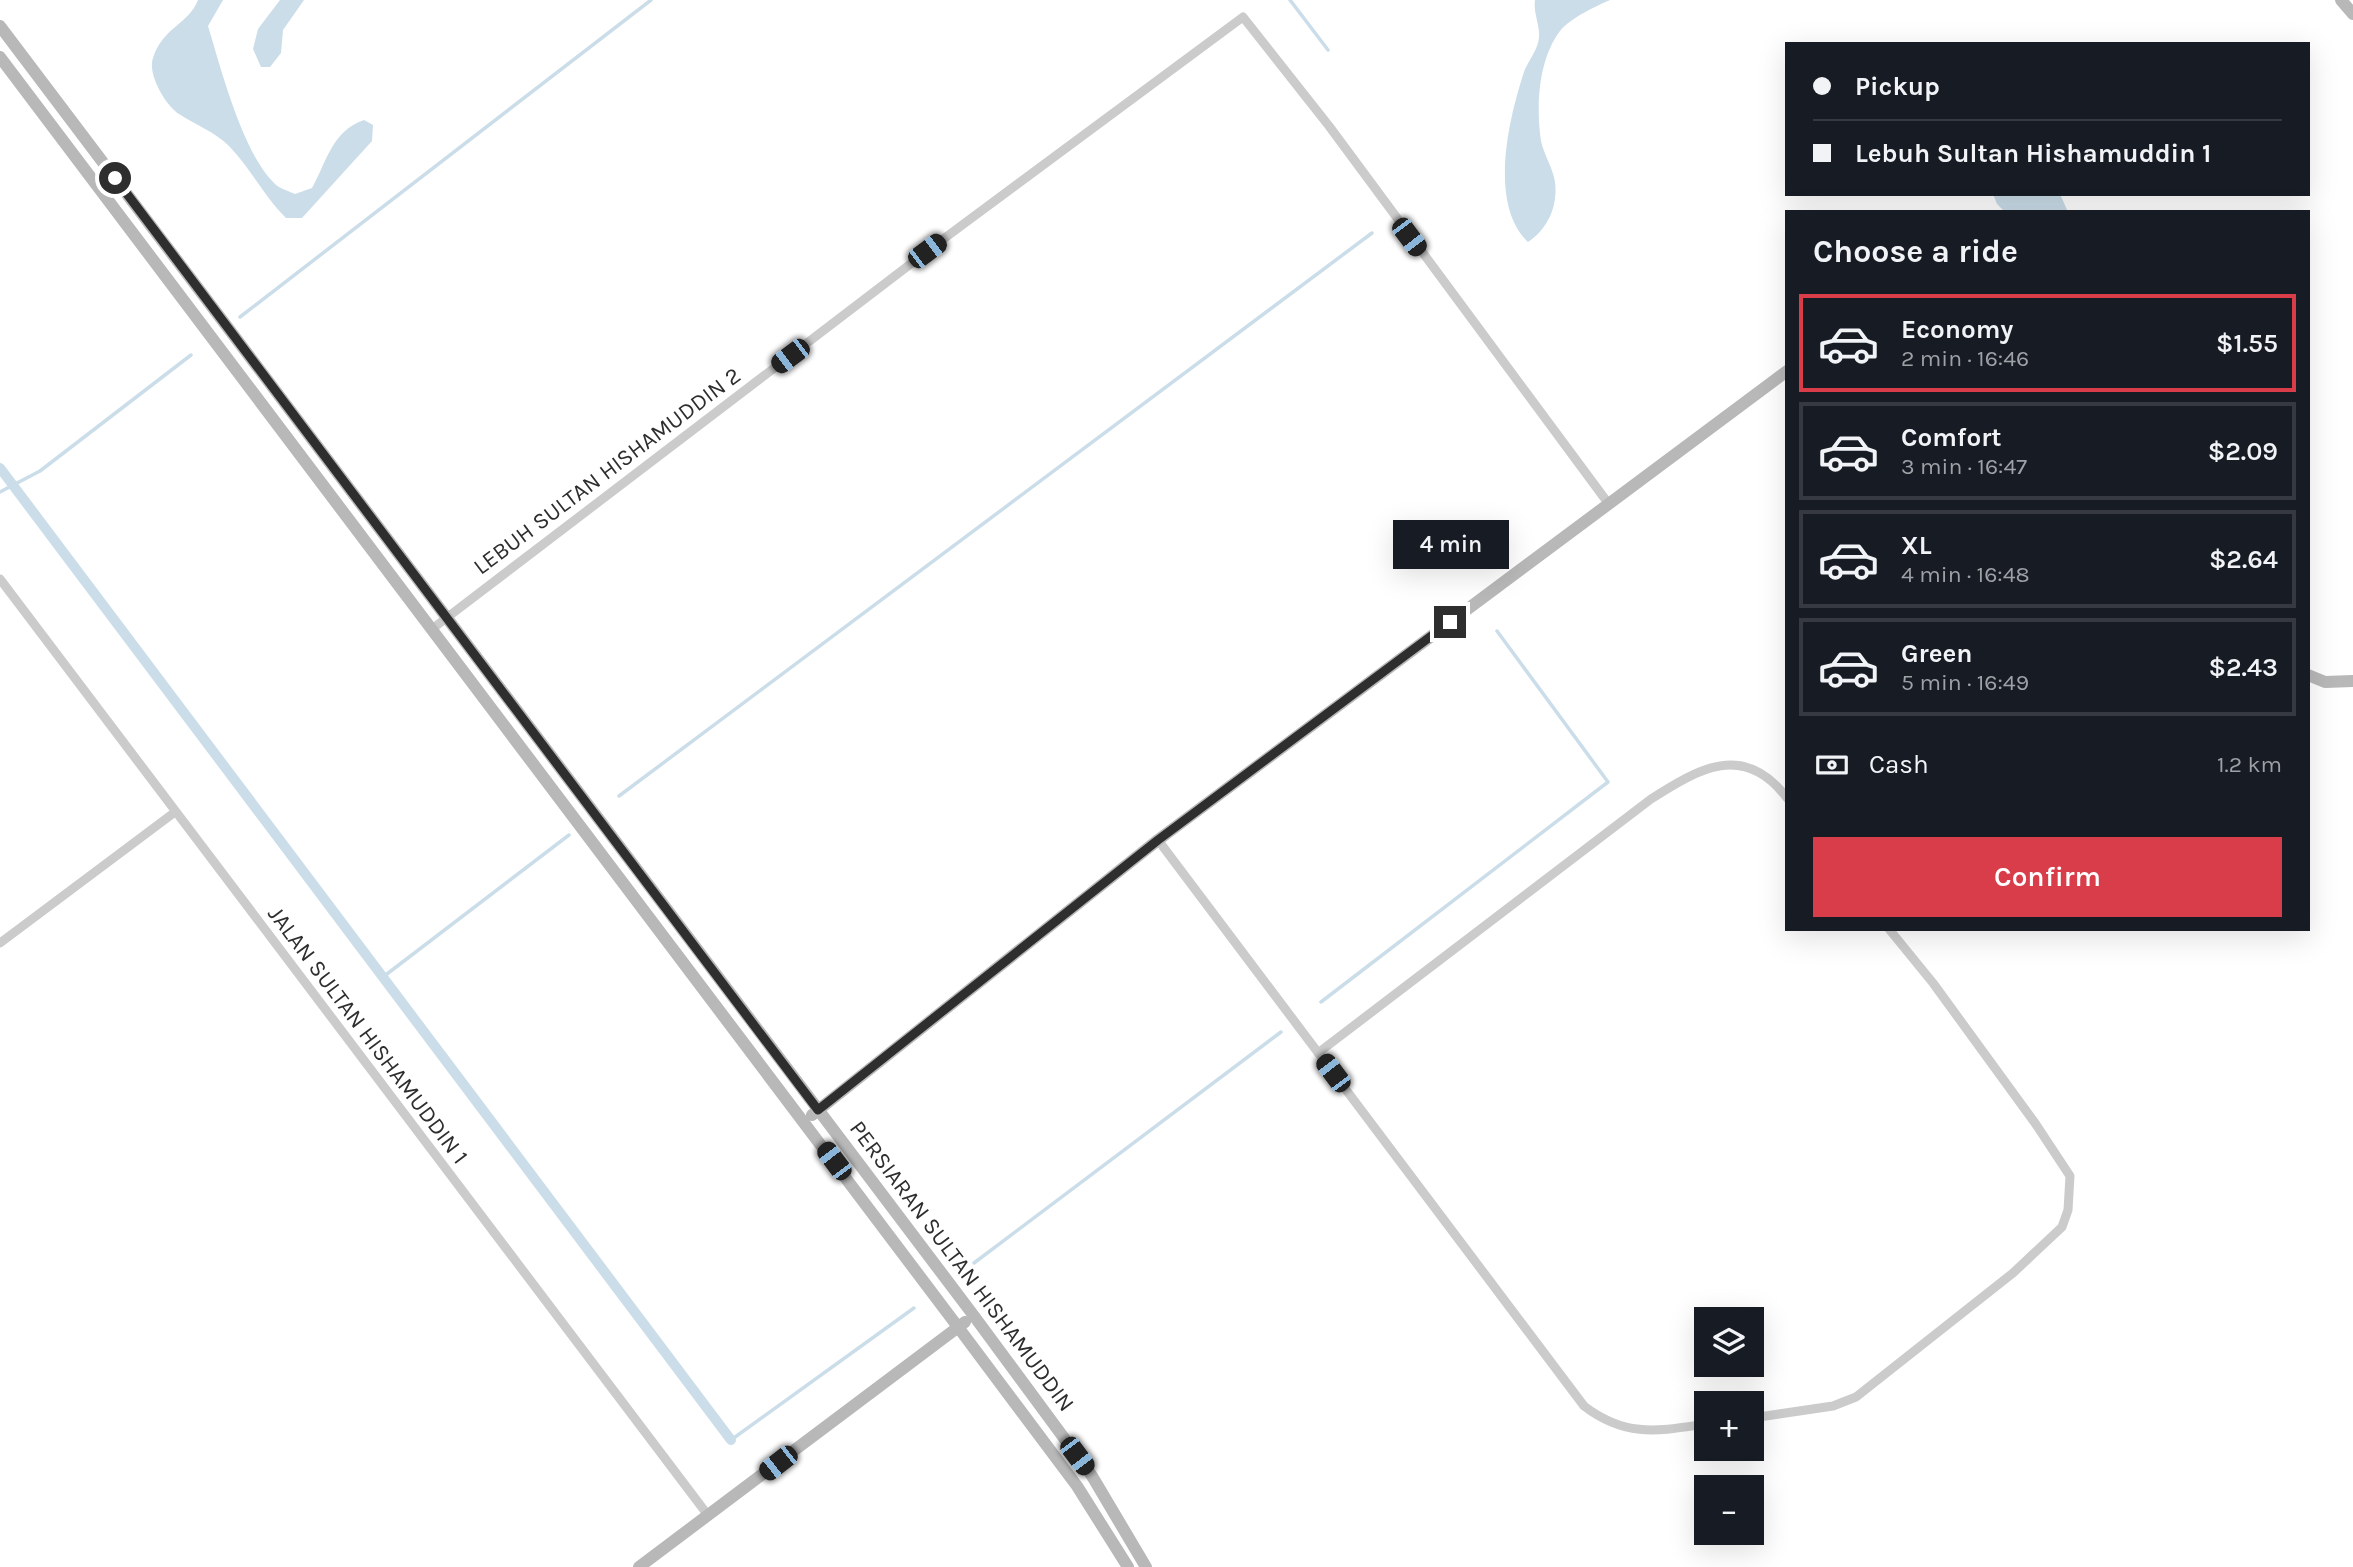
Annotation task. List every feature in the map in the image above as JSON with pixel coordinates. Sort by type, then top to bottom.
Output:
[{"type":"street","points":[[2341,0],[2353,14]]},
{"type":"street","name":"LEBUH SULTAN HISHAMUDDIN 2","points":[[432,629],[942,240],[1243,17],[1329,126],[1608,503]]},
{"type":"street","name":"PERSIARAN SULTAN HISHAMUDDIN","points":[[0,26],[974,1316],[1092,1476],[1146,1567]]},
{"type":"street","name":"PERSIARAN SULTAN HISHAMUDDIN","points":[[0,57],[1077,1486],[1128,1567]]},
{"type":"street","points":[[101,190],[115,178]]},
{"type":"street","points":[[804,1122],[1158,840],[1785,372]]},
{"type":"street","name":"JALAN SULTAN HISHAMUDDIN 1","points":[[0,579],[707,1514]]},
{"type":"street","points":[[2310,676],[2325,682],[2353,681]]},
{"type":"street","points":[[1318,1053],[1651,799],[1696,770],[1720,765],[1749,768],[1776,783],[1785,795]]},
{"type":"street","points":[[0,943],[175,812]]},
{"type":"street","points":[[1158,840],[1584,1406],[1600,1419],[1632,1429],[1650,1432],[1694,1426]]},
{"type":"street","points":[[1764,1416],[1833,1406],[1856,1397],[2013,1273],[2062,1227],[2068,1210],[2070,1176],[2035,1123],[1933,983],[1891,931]]},
{"type":"street","points":[[639,1567],[974,1316]]},
{"type":"water","points":[[198,0],[223,0],[208,26],[243,132],[263,170],[277,186],[295,194],[312,188],[337,139],[344,131],[364,120],[373,125],[372,141],[302,218],[286,218],[229,146],[174,110],[155,81],[152,65],[157,48],[169,32],[189,15]]},
{"type":"water","points":[[280,0],[304,0],[283,30],[281,53],[270,67],[261,67],[253,49],[258,29]]},
{"type":"water","points":[[1535,0],[1610,0],[1564,26],[1547,56],[1540,84],[1539,128],[1556,191],[1546,224],[1528,242],[1516,226],[1508,206],[1505,160],[1518,91],[1539,41]]},
{"type":"water","points":[[1994,196],[2061,196],[2067,210],[2003,210]]},
{"type":"waterway","points":[[240,317],[651,0]]},
{"type":"waterway","points":[[1290,0],[1328,50]]},
{"type":"waterway","points":[[619,796],[1372,233]]},
{"type":"waterway","points":[[0,492],[40,471],[191,355]]},
{"type":"waterway","points":[[0,468],[731,1440]]},
{"type":"waterway","points":[[1321,1002],[1608,782],[1497,631]]},
{"type":"waterway","points":[[383,977],[569,835]]},
{"type":"waterway","points":[[974,1263],[1281,1032]]},
{"type":"waterway","points":[[731,1440],[914,1308]]},
{"type":"route","points":[[115,178],[818,1110],[1158,840],[1450,622]]}]
